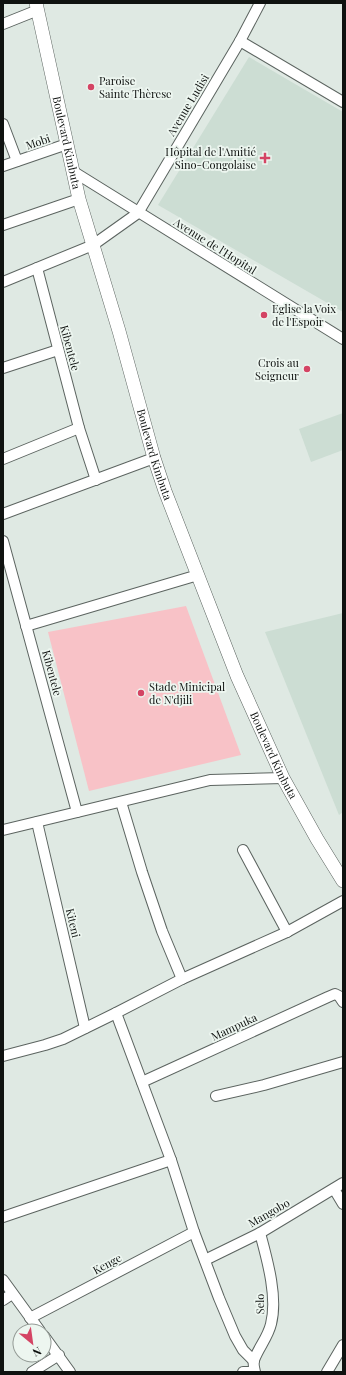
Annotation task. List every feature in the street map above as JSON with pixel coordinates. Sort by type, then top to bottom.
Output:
[{"type":"street","name":"Avenue Ludisi","points":[[93,245],[138,213],[240,41],[260,3]]},
{"type":"street","points":[[3,24],[37,7]]},
{"type":"street","name":"Boulevard Kimbuta","points":[[37,7],[79,199],[154,458],[178,526],[237,676],[283,778],[317,839],[343,880]]},
{"type":"street","points":[[240,41],[343,102]]},
{"type":"street","name":"Mobi","points":[[3,124],[17,162]]},
{"type":"street","name":"Mobi","points":[[3,166],[67,144]]},
{"type":"street","name":"Avenue de l'Hopital","points":[[74,172],[343,339]]},
{"type":"street","points":[[3,225],[79,199]]},
{"type":"street","points":[[3,282],[93,245]]},
{"type":"street","name":"Kibentele","points":[[37,268],[79,428],[96,480]]},
{"type":"street","points":[[3,368],[58,350]]},
{"type":"street","points":[[3,459],[79,428]]},
{"type":"street","points":[[3,514],[154,458]]},
{"type":"street","name":"Kibentele","points":[[3,540],[78,812]]},
{"type":"street","points":[[26,626],[198,575]]},
{"type":"street","points":[[3,830],[210,780],[283,778]]},
{"type":"street","points":[[121,802],[144,879],[162,931],[182,979]]},
{"type":"street","name":"Kiteni","points":[[37,822],[85,1028]]},
{"type":"street","points":[[244,850],[287,932]]},
{"type":"street","points":[[3,1056],[63,1039],[182,979],[287,932],[343,901]]},
{"type":"street","name":"Mampuka","points":[[142,1082],[336,994],[343,1002]]},
{"type":"street","points":[[116,1013],[171,1160],[194,1232],[219,1298],[235,1336],[243,1350],[254,1361],[255,1372]]},
{"type":"street","points":[[216,1096],[264,1085],[343,1062]]},
{"type":"street","points":[[3,1216],[171,1160]]},
{"type":"street","name":"Mangobo","points":[[205,1260],[260,1233],[343,1183]]},
{"type":"street","points":[[334,1189],[343,1204]]},
{"type":"street","name":"Kenge","points":[[30,1318],[194,1232]]},
{"type":"street","name":"Selo","points":[[254,1361],[266,1338],[271,1324],[274,1308],[269,1268],[260,1233]]},
{"type":"street","points":[[3,1280],[34,1323]]},
{"type":"street","points":[[3,1300],[12,1294]]},
{"type":"street","points":[[327,1372],[343,1345]]},
{"type":"street","points":[[52,1346],[70,1372]]},
{"type":"street","points":[[32,1372],[59,1355]]},
{"type":"street","points":[[243,1372],[251,1372]]},
{"type":"shaded area","name":"Hôpital de l'Amitié Sino-Congolaise","points":[[249,57],[343,112],[343,312],[158,205]]},
{"type":"shaded area","points":[[343,413],[343,450],[311,462],[299,429]]},
{"type":"shaded area","name":"Stade Minicipal de N'djili","points":[[186,606],[241,755],[89,791],[48,632]]},
{"type":"shaded area","points":[[343,613],[343,812],[339,815],[265,632]]},
{"type":"place","name":"Paroise Sainte Thèrese","points":[[91,87]]},
{"type":"place","name":"Hôpital de l'Amitié Sino-Congolaise","points":[[265,158]]},
{"type":"place","name":"Eglise la Voix de l'Espoir","points":[[264,315]]},
{"type":"place","name":"Crois au Seigneur","points":[[307,369]]},
{"type":"place","name":"Stade Minicipal de N'djili","points":[[141,693]]}]
